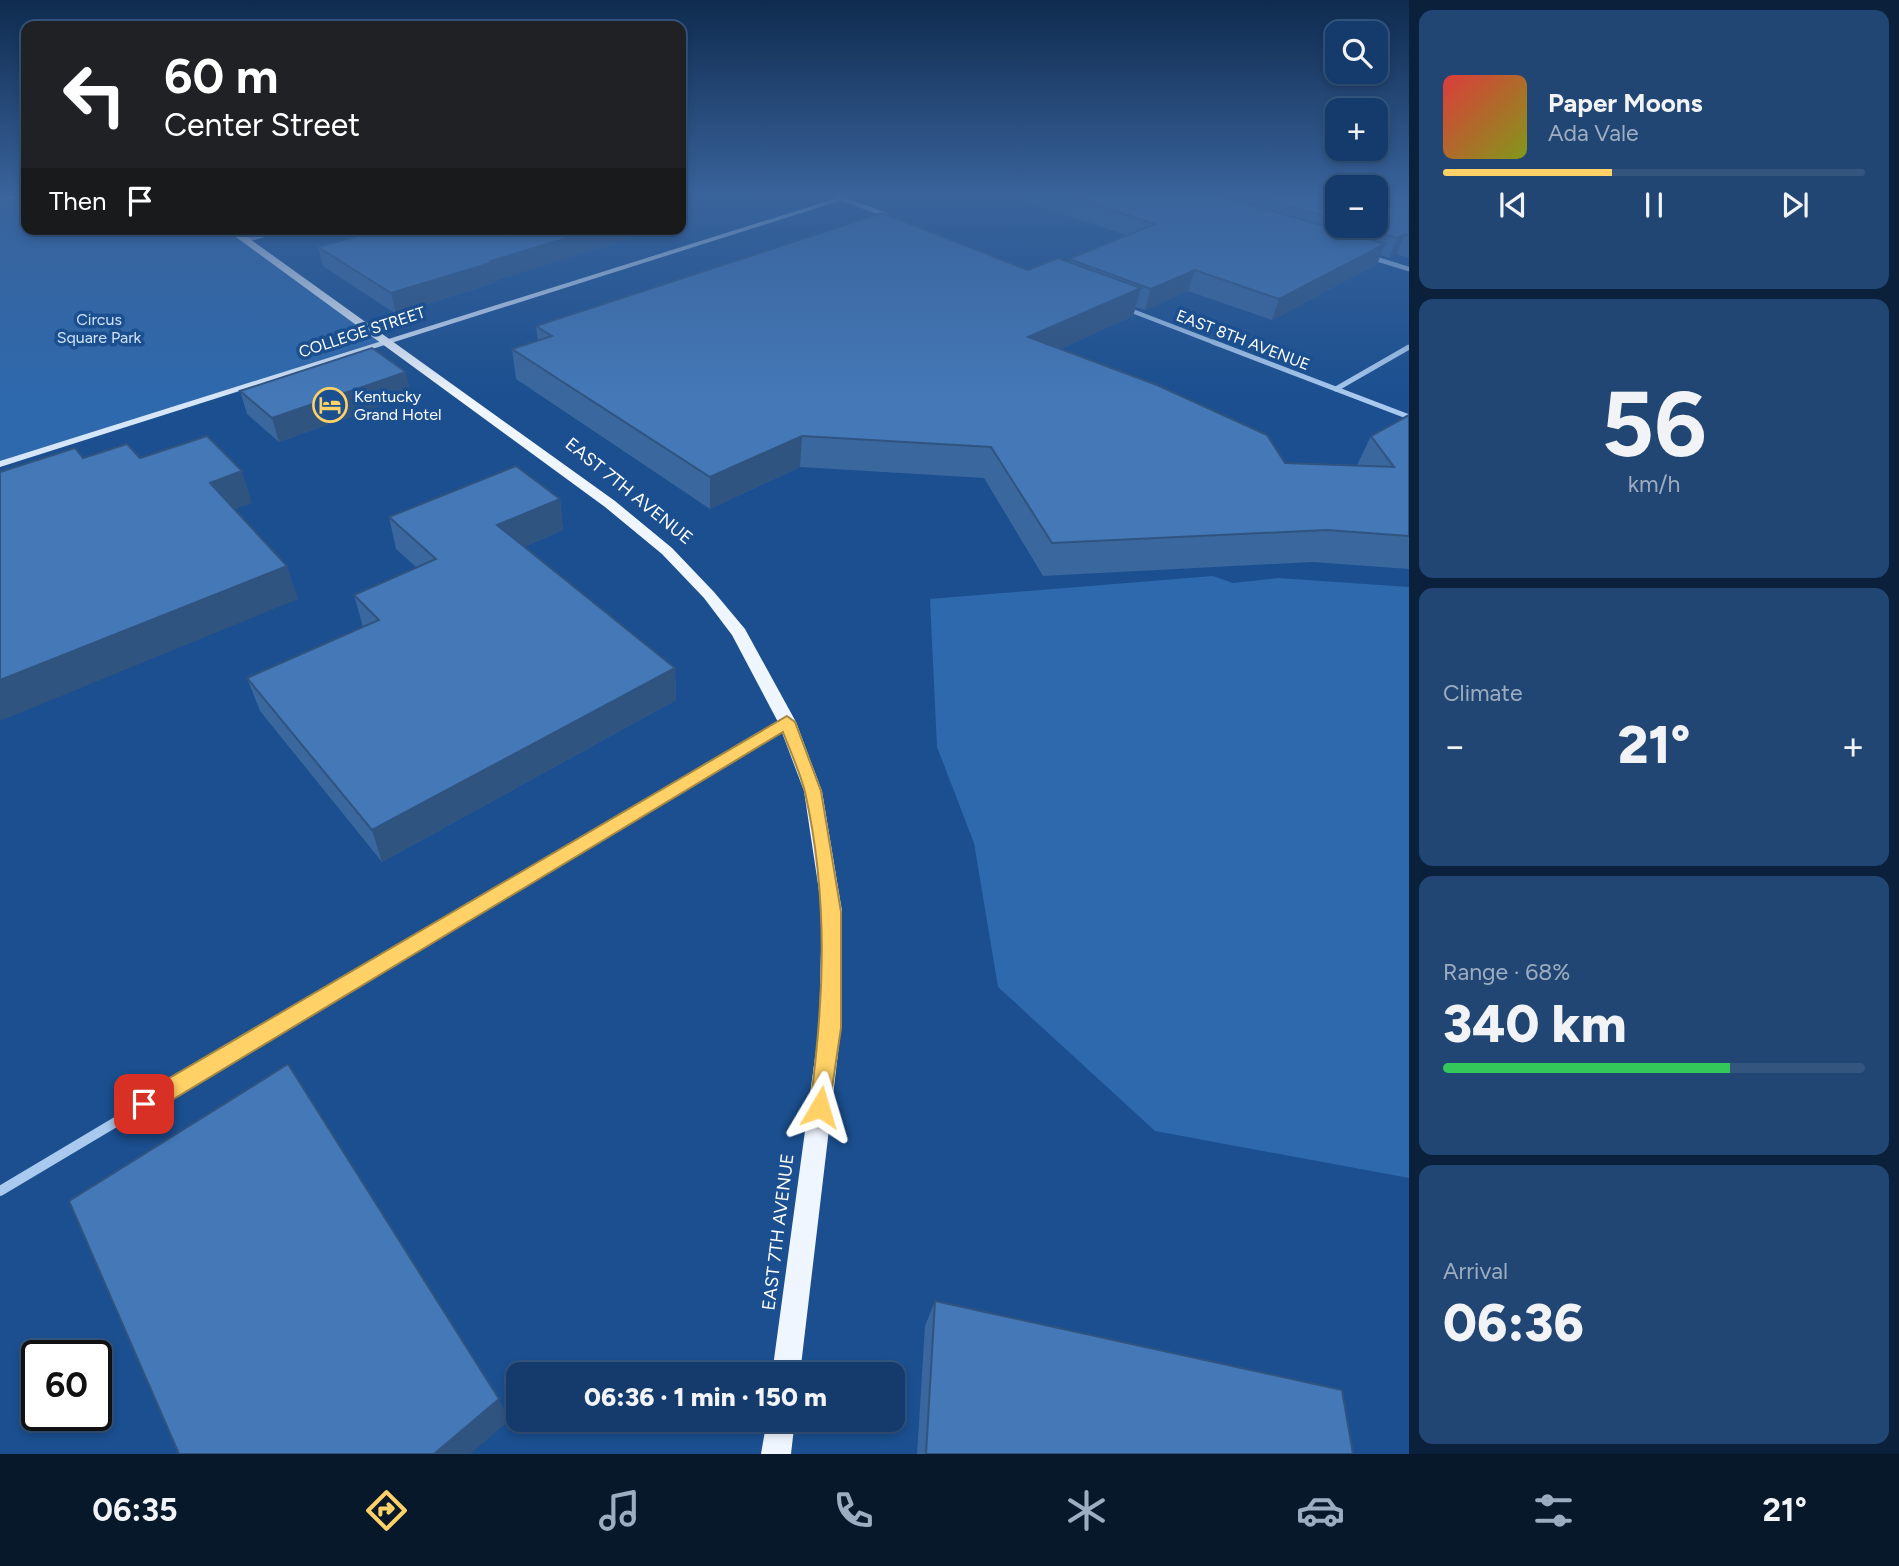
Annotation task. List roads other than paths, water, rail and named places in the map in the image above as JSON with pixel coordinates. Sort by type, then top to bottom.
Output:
[{"type":"main road","name":"EAST 7TH AVENUE","points":[[277,263],[610,504],[667,551],[709,595],[739,633],[787,722],[813,791],[832,912],[831,1028],[788,1362]]},
{"type":"main road","points":[[776,1454],[779,1432]]},
{"type":"street","name":"COLLEGE STREET","points":[[0,464],[638,263]]},
{"type":"street","points":[[1389,263],[1409,269]]},
{"type":"street","name":"EAST 8TH AVENUE","points":[[1115,304],[1409,417]]},
{"type":"street","points":[[1336,389],[1409,347]]},
{"type":"street","points":[[0,1191],[787,722]]},
{"type":"place","name":"Kentucky Grand Hotel","points":[[330,405]]},
{"type":"park label","name":"Circus Square Park","points":[[99,328]]}]
